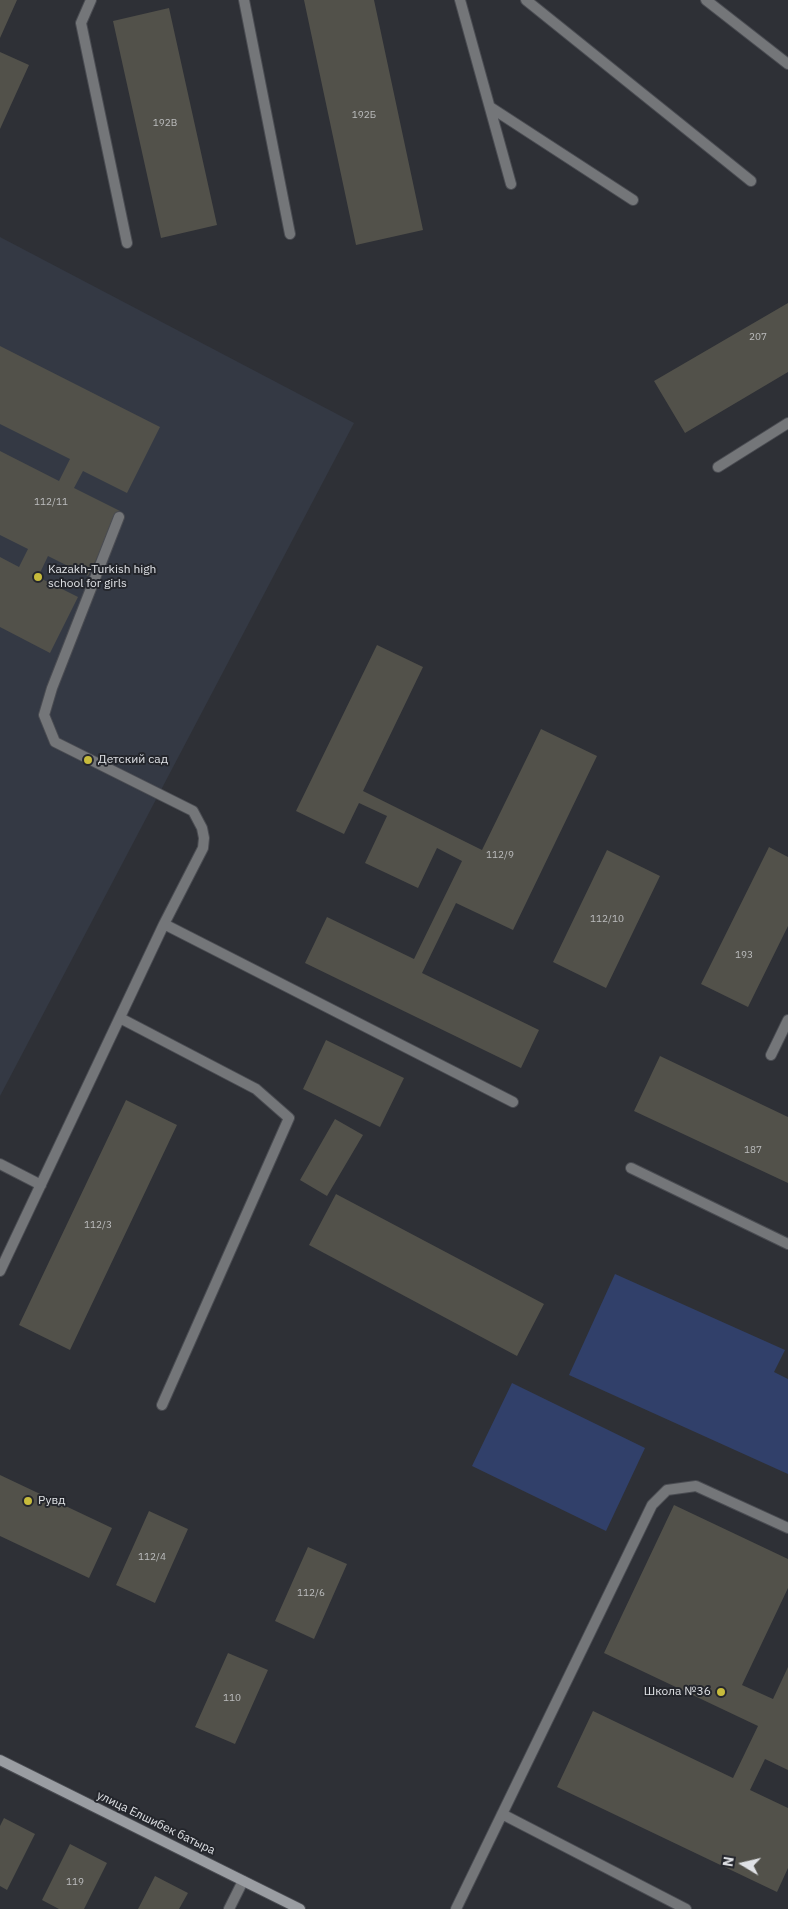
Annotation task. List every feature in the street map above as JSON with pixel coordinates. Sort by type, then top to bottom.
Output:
[{"type":"main road","name":"улица Елшибек батыра","points":[[0,1760],[300,1909]]},
{"type":"street","points":[[91,0],[81,23],[127,243]]},
{"type":"street","points":[[244,0],[290,234]]},
{"type":"street","points":[[460,0],[511,184]]},
{"type":"street","points":[[526,0],[751,180]]},
{"type":"street","points":[[706,0],[788,64]]},
{"type":"street","points":[[490,107],[633,200]]},
{"type":"street","points":[[718,467],[788,423]]},
{"type":"street","points":[[0,1271],[164,924],[203,848],[204,838],[198,819],[193,811],[55,742],[44,715],[52,688],[119,517]]},
{"type":"street","points":[[164,924],[513,1102]]},
{"type":"street","points":[[120,1018],[256,1089],[289,1118],[162,1405]]},
{"type":"street","points":[[771,1055],[788,1020]]},
{"type":"street","points":[[0,1164],[41,1185]]},
{"type":"street","points":[[631,1168],[788,1244]]},
{"type":"street","points":[[456,1909],[652,1505],[667,1490],[696,1486],[788,1528]]},
{"type":"street","points":[[502,1814],[686,1909]]},
{"type":"street","points":[[229,1909],[243,1881]]},
{"type":"shaded area","name":"Детский сад","points":[[0,237],[354,423],[0,1096]]},
{"type":"shaded area","points":[[615,1274],[785,1350],[774,1372],[788,1379],[788,1474],[569,1375]]},
{"type":"shaded area","points":[[512,1383],[645,1448],[606,1531],[472,1466]]},
{"type":"building","points":[[0,0],[17,0],[0,38]]},
{"type":"building","points":[[304,0],[374,0],[423,230],[356,245]]},
{"type":"building","points":[[169,8],[217,225],[161,238],[113,21]]},
{"type":"building","points":[[0,52],[29,65],[0,129]]},
{"type":"building","points":[[788,303],[788,372],[685,433],[654,381]]},
{"type":"building","points":[[0,346],[160,427],[127,493],[83,471],[74,488],[120,511],[88,576],[48,556],[38,577],[78,597],[50,653],[0,627],[0,557],[19,567],[28,549],[0,535],[0,451],[59,481],[70,459],[0,424]]},
{"type":"building","points":[[377,645],[423,667],[363,791],[482,850],[541,729],[597,756],[513,930],[456,903],[422,973],[539,1030],[521,1068],[305,963],[327,917],[414,959],[462,861],[437,848],[418,888],[365,863],[387,816],[359,803],[344,834],[296,811]]},
{"type":"building","points":[[769,847],[788,857],[788,926],[748,1007],[701,984]]},
{"type":"building","points":[[607,850],[660,876],[606,988],[553,962]]},
{"type":"building","points":[[326,1040],[404,1078],[380,1127],[303,1089]]},
{"type":"building","points":[[660,1056],[788,1117],[788,1183],[634,1111]]},
{"type":"building","points":[[126,1100],[177,1125],[70,1350],[19,1325]]},
{"type":"building","points":[[335,1119],[363,1135],[327,1196],[300,1180]]},
{"type":"building","points":[[336,1194],[544,1304],[517,1356],[309,1245]]},
{"type":"building","name":"Рувд","points":[[0,1475],[112,1528],[89,1578],[0,1536]]},
{"type":"building","name":"Школа №36","points":[[674,1505],[788,1559],[788,1588],[742,1685],[773,1699],[788,1667],[788,1770],[765,1759],[750,1790],[788,1808],[788,1868],[777,1892],[557,1787],[593,1711],[733,1778],[758,1726],[604,1653]]},
{"type":"building","points":[[149,1511],[188,1529],[155,1603],[116,1585]]},
{"type":"building","points":[[308,1547],[347,1564],[314,1639],[275,1621]]},
{"type":"building","points":[[228,1653],[268,1670],[235,1744],[195,1727]]},
{"type":"building","points":[[4,1818],[35,1834],[7,1890],[0,1886],[0,1826]]},
{"type":"building","points":[[70,1844],[107,1863],[84,1909],[59,1909],[42,1900]]},
{"type":"building","points":[[155,1876],[188,1893],[179,1909],[138,1909]]},
{"type":"place","name":"Kazakh-Turkish high school for girls","points":[[38,577]]},
{"type":"place","name":"Детский сад","points":[[88,760]]},
{"type":"place","name":"Рувд","points":[[28,1501]]},
{"type":"place","name":"Школа №36","points":[[721,1692]]}]
